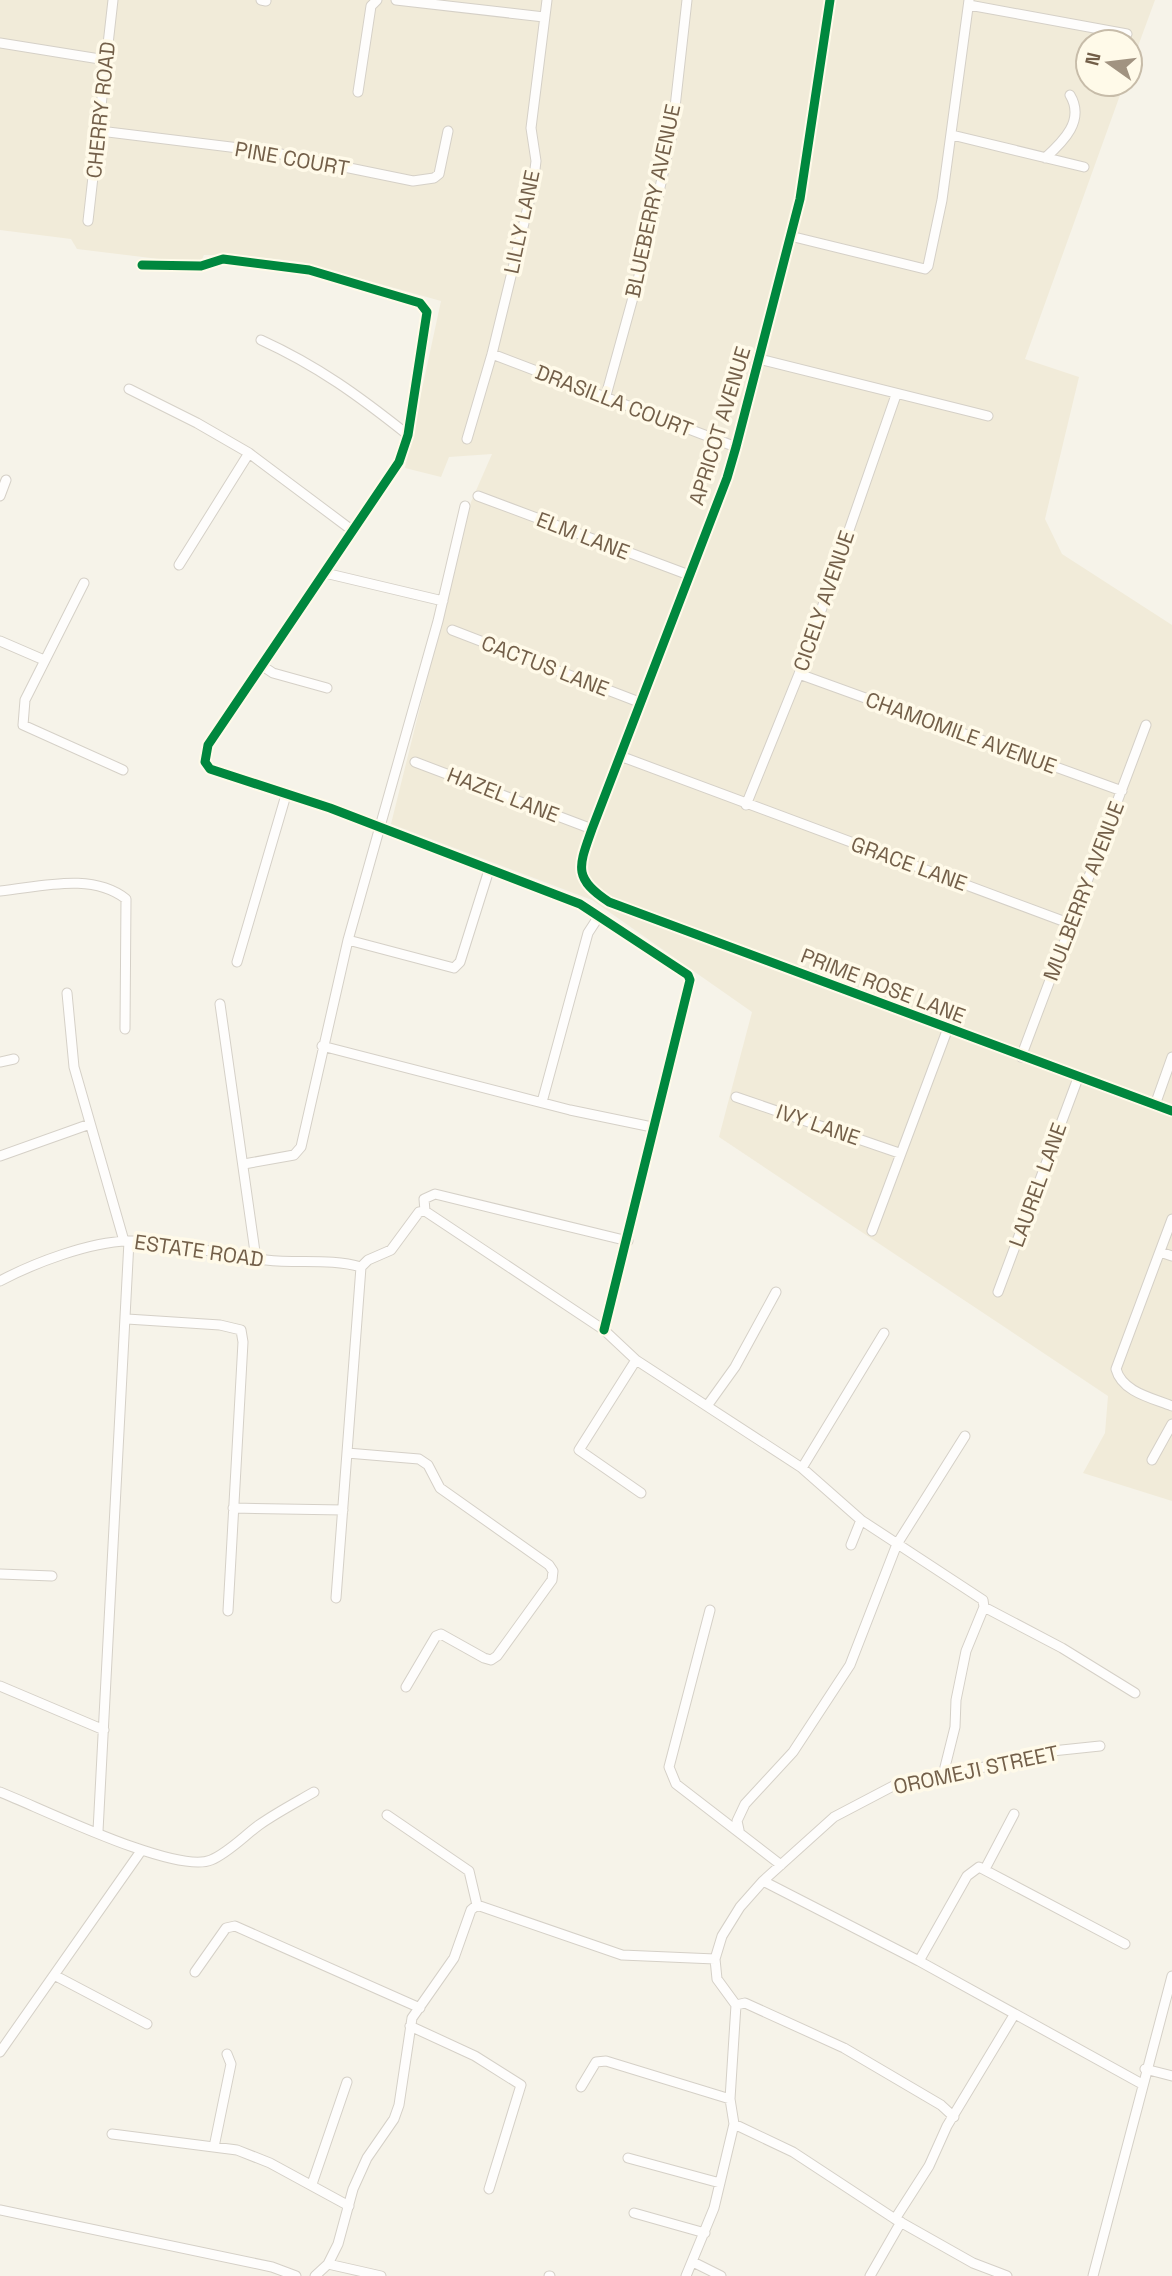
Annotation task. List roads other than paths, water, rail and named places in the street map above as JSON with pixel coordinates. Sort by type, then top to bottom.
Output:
[{"type":"street","name":"CHERRY ROAD","points":[[88,220],[113,0]]},
{"type":"street","points":[[358,92],[371,6],[377,0]]},
{"type":"street","points":[[396,0],[544,17]]},
{"type":"street","name":"LILLY LANE","points":[[467,439],[492,354],[533,186],[536,161],[531,128],[547,0]]},
{"type":"street","name":"BLUEBERRY AVENUE","points":[[605,399],[666,161],[687,0]]},
{"type":"street","name":"APRICOT AVENUE","points":[[586,886],[581,865],[592,829],[736,447],[808,158],[830,0]]},
{"type":"street","points":[[790,236],[926,268],[942,200],[969,2],[1097,28]]},
{"type":"street","points":[[0,43],[106,60]]},
{"type":"street","points":[[1045,158],[1073,128],[1075,103],[1070,95]]},
{"type":"street","name":"PINE COURT","points":[[100,131],[271,152],[413,181],[435,178],[439,174],[448,131]]},
{"type":"street","points":[[952,135],[1084,167]]},
{"type":"street","points":[[142,264],[201,265],[223,259],[309,270],[420,303],[428,319],[408,435],[400,462],[208,745],[205,762],[210,769],[379,827],[580,904],[688,975],[690,980],[604,1330]]},
{"type":"street","points":[[261,340],[330,376],[408,435]]},
{"type":"street","name":"DRASILLA COURT","points":[[492,354],[736,447]]},
{"type":"street","points":[[759,359],[988,416]]},
{"type":"street","points":[[129,389],[249,453],[353,531]]},
{"type":"street","name":"CICELY AVENUE","points":[[746,805],[799,674],[896,395]]},
{"type":"street","points":[[179,565],[249,453]]},
{"type":"street","points":[[0,496],[6,480]]},
{"type":"street","name":"ELM LANE","points":[[478,496],[689,575]]},
{"type":"street","points":[[244,1164],[293,1155],[301,1147],[348,940],[443,601],[466,506]]},
{"type":"street","points":[[325,573],[443,601]]},
{"type":"street","points":[[84,583],[25,700],[23,725],[123,769]]},
{"type":"street","name":"CACTUS LANE","points":[[452,630],[639,702]]},
{"type":"street","points":[[0,641],[44,660]]},
{"type":"street","points":[[261,665],[273,673],[327,688]]},
{"type":"street","name":"CHAMOMILE AVENUE","points":[[799,674],[1122,791]]},
{"type":"street","name":"MULBERRY AVENUE","points":[[1021,1057],[1146,725]]},
{"type":"street","name":"GRACE LANE","points":[[620,756],[746,805],[1071,923]]},
{"type":"street","name":"HAZEL LANE","points":[[415,762],[592,829]]},
{"type":"street","points":[[237,962],[286,795]]},
{"type":"street","points":[[348,940],[454,968],[460,962],[489,870]]},
{"type":"street","points":[[0,891],[92,884],[115,891],[126,899],[125,1029]]},
{"type":"street","name":"PRIME ROSE LANE","points":[[586,886],[609,902],[1172,1111]]},
{"type":"street","points":[[542,1102],[588,933],[599,916]]},
{"type":"street","points":[[67,993],[74,1067],[126,1241],[127,1320],[97,1831]]},
{"type":"street","points":[[220,1004],[256,1259]]},
{"type":"street","points":[[872,1231],[948,1028]]},
{"type":"street","points":[[322,1046],[652,1127]]},
{"type":"street","points":[[1155,1105],[1172,1058]]},
{"type":"street","points":[[0,1062],[14,1059]]},
{"type":"street","name":"LAUREL LANE","points":[[998,1292],[1078,1077]]},
{"type":"street","name":"IVY LANE","points":[[736,1097],[900,1153]]},
{"type":"street","points":[[0,1156],[90,1124]]},
{"type":"street","points":[[425,1211],[424,1199],[435,1194],[628,1241]]},
{"type":"street","points":[[336,1598],[361,1267],[368,1259],[391,1250],[419,1212],[425,1211],[604,1330],[636,1360],[802,1468],[861,1520],[983,1600],[984,1608],[966,1651],[956,1700],[955,1727],[942,1779]]},
{"type":"street","points":[[1172,1219],[1116,1369],[1119,1379],[1126,1387],[1172,1406]]},
{"type":"street","name":"ESTATE ROAD","points":[[0,1281],[48,1260],[126,1241],[256,1259],[341,1262],[361,1267]]},
{"type":"street","points":[[1160,1252],[1172,1256]]},
{"type":"street","points":[[706,1406],[735,1367],[776,1292]]},
{"type":"street","points":[[127,1320],[220,1325],[241,1330],[243,1342],[228,1611]]},
{"type":"street","points":[[802,1468],[884,1333]]},
{"type":"street","points":[[636,1360],[579,1450],[641,1493]]},
{"type":"street","points":[[1152,1460],[1172,1424]]},
{"type":"street","points":[[738,1830],[737,1821],[745,1804],[793,1752],[850,1665],[897,1544],[965,1436]]},
{"type":"street","points":[[347,1453],[419,1459],[428,1465],[440,1488],[549,1565],[553,1571],[552,1580],[497,1656],[491,1660],[484,1658],[441,1634],[436,1636],[406,1688]]},
{"type":"street","points":[[233,1508],[343,1510]]},
{"type":"street","points":[[851,1545],[861,1520]]},
{"type":"street","points":[[0,1574],[52,1576]]},
{"type":"street","points":[[984,1608],[1062,1648],[1135,1693]]},
{"type":"street","points":[[710,1610],[669,1767],[676,1784],[780,1865]]},
{"type":"street","points":[[0,1686],[104,1730]]},
{"type":"street","name":"OROMEJI STREET","points":[[715,1959],[722,1936],[740,1907],[763,1881],[834,1817],[895,1785],[942,1779],[1033,1753],[1100,1746]]},
{"type":"street","points":[[0,1792],[141,1851],[183,1862],[212,1860],[270,1818],[314,1792]]},
{"type":"street","points":[[985,1869],[1014,1814]]},
{"type":"street","points":[[387,1815],[469,1871],[477,1905]]},
{"type":"street","points":[[0,2052],[141,1851]]},
{"type":"street","points":[[919,1961],[972,1870],[985,1869],[1125,1944]]},
{"type":"street","points":[[763,1881],[919,1961],[1142,2084]]},
{"type":"street","points":[[477,1905],[622,1955],[715,1959],[718,1979],[736,2005],[730,2099],[734,2124],[705,2233],[686,2276]]},
{"type":"street","points":[[315,2276],[328,2264],[367,2158],[394,2119],[399,2105],[410,2026],[419,2008],[454,1958],[471,1910],[477,1905]]},
{"type":"street","points":[[195,1972],[226,1928],[235,1926],[253,1931],[419,2008]]},
{"type":"street","points":[[54,1975],[147,2024]]},
{"type":"street","points":[[1093,2276],[1121,2177],[1145,2069],[1172,1976]]},
{"type":"street","points":[[736,2005],[745,2003],[844,2048],[941,2105],[954,2117]]},
{"type":"street","points":[[870,2276],[954,2117],[1014,2015]]},
{"type":"street","points":[[410,2026],[475,2056],[521,2085],[489,2189]]},
{"type":"street","points":[[214,2147],[231,2064],[227,2054]]},
{"type":"street","points":[[582,2087],[596,2062],[606,2061],[730,2099]]},
{"type":"street","points":[[1145,2069],[1172,2076]]},
{"type":"street","points":[[312,2184],[346,2082]]},
{"type":"street","points":[[734,2124],[793,2152],[898,2220],[973,2263],[1007,2276]]},
{"type":"street","points":[[112,2134],[248,2154],[312,2184],[349,2206]]},
{"type":"street","points":[[628,2158],[720,2183]]},
{"type":"street","points":[[0,2210],[272,2267],[296,2276]]},
{"type":"street","points":[[634,2213],[705,2233]]},
{"type":"street","points":[[693,2262],[721,2276]]},
{"type":"street","points":[[328,2264],[381,2276]]}]
